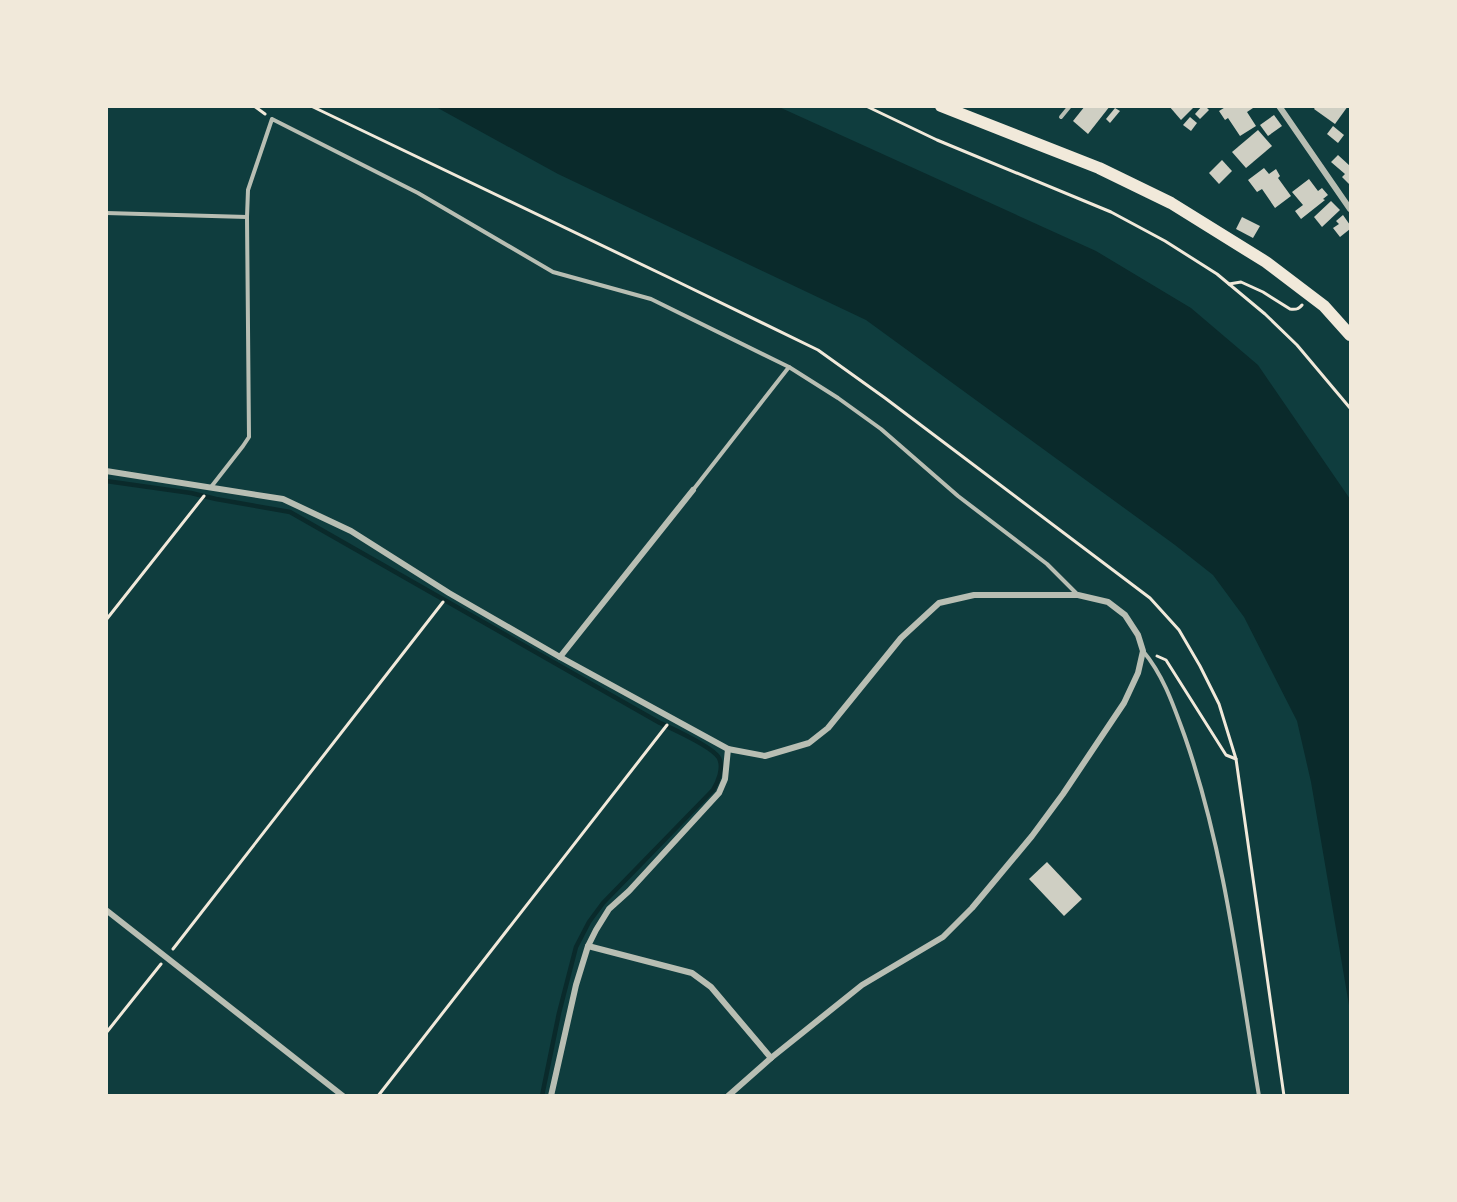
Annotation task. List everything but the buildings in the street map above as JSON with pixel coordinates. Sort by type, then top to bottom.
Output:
[{"type":"main road","points":[[941,106],[1099,168],[1162,199],[1266,262],[1324,306],[1350,335]]},
{"type":"street","points":[[1279,106],[1350,209]]},
{"type":"street","points":[[106,471],[283,499],[351,531],[449,593],[728,749],[765,756],[809,743],[828,728],[901,638],[939,603],[974,595],[1078,595],[1108,602],[1125,615],[1138,635],[1143,651],[1138,673],[1124,703],[1032,836],[972,908],[943,937],[862,985],[728,1095]]},
{"type":"street","points":[[560,657],[693,490]]},
{"type":"street","points":[[551,1095],[576,985],[588,946],[596,930],[609,909],[629,891],[719,793],[725,779],[728,749]]},
{"type":"street","points":[[106,910],[343,1095]]},
{"type":"street","points":[[588,946],[692,973],[711,987],[771,1058]]},
{"type":"lane","points":[[1062,117],[1070,106]]},
{"type":"lane","points":[[211,488],[249,437],[248,190],[272,119],[418,193],[553,272],[651,299],[789,367],[881,429],[958,496],[1047,564],[1078,595]]},
{"type":"lane","points":[[106,213],[247,217]]},
{"type":"lane","points":[[693,490],[789,367]]},
{"type":"lane","points":[[1143,651],[1154,663],[1170,696],[1199,777],[1230,923],[1258,1095]]},
{"type":"path","points":[[254,106],[272,119]]},
{"type":"path","points":[[866,106],[937,140],[1111,212],[1165,241],[1217,274],[1265,314],[1297,345],[1350,408]]},
{"type":"path","points":[[1229,284],[1240,282],[1295,310],[1300,308],[1309,294]]},
{"type":"path","points":[[106,620],[211,488]]},
{"type":"path","points":[[106,1033],[449,593]]},
{"type":"path","points":[[1143,651],[1166,660],[1226,755],[1236,759],[1284,1095]]},
{"type":"path","points":[[378,1095],[672,718]]},
{"type":"water","points":[[436,107],[779,107],[1096,251],[1191,308],[1258,365],[1350,499],[1350,1011],[1311,782],[1297,721],[1244,617],[1213,575],[866,320],[558,174]]},
{"type":"waterway","points":[[106,481],[191,493],[290,512],[660,723],[701,744],[719,758],[721,770],[713,790],[603,903],[589,922],[576,947],[559,1013],[542,1096]]}]
